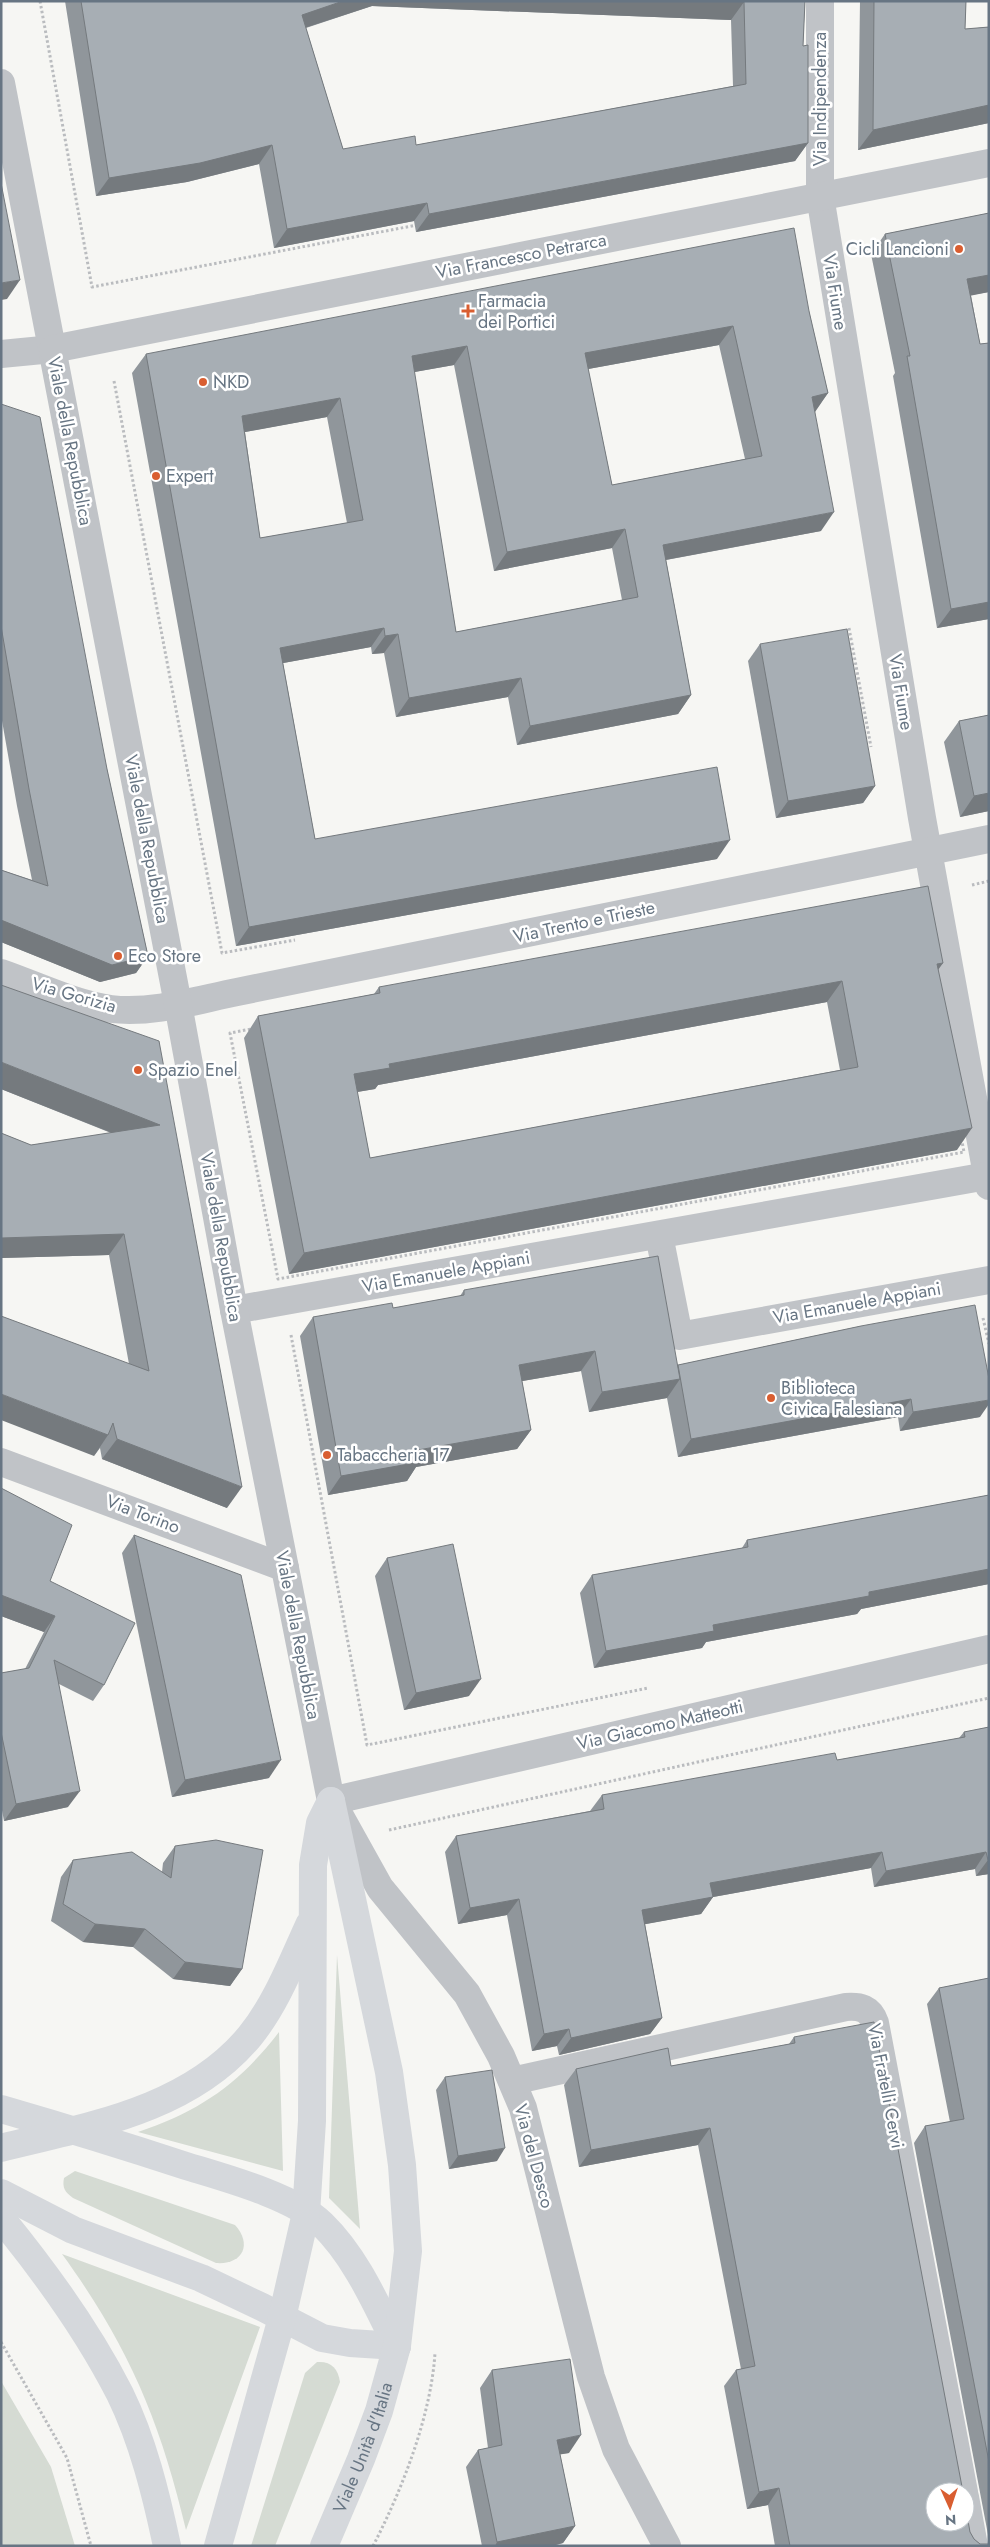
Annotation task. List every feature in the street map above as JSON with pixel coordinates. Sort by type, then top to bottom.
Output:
[{"type":"main road","points":[[218,2546],[282,2318],[306,2212],[312,2121],[312,1865],[317,1835],[331,1801]]},
{"type":"main road","name":"Viale Unità d'Italia","points":[[324,2546],[379,2412],[397,2346],[408,2251],[402,2165],[389,2072],[331,1801]]},
{"type":"main road","points":[[1,2148],[76,2131],[151,2106],[176,2094],[229,2056],[250,2036],[271,2004],[313,1917]]},
{"type":"main road","points":[[1,2109],[244,2184],[306,2212],[321,2223],[349,2257],[365,2282],[397,2346]]},
{"type":"main road","points":[[1,2194],[73,2230],[201,2278],[322,2338],[350,2343],[397,2346]]},
{"type":"main road","points":[[1,2218],[33,2257],[92,2343],[120,2395],[142,2448],[167,2546]]},
{"type":"street","name":"Via Indipendenza","points":[[820,1],[820,196]]},
{"type":"street","name":"Viale della Repubblica","points":[[1,83],[178,1004],[234,1310],[331,1801]]},
{"type":"street","name":"Via Francesco Petrarca","points":[[1,354],[53,349],[989,163]]},
{"type":"street","name":"Via Fiume","points":[[820,196],[928,852],[988,1181]]},
{"type":"street","name":"Via Trento e Trieste","points":[[178,1004],[989,840]]},
{"type":"street","name":"Via Gorizia","points":[[1,973],[110,1009],[136,1010],[178,1004]]},
{"type":"street","name":"Via Emanuele Appiani","points":[[234,1310],[659,1235],[988,1181]]},
{"type":"street","name":"Via Emanuele Appiani","points":[[659,1235],[679,1336],[989,1280]]},
{"type":"street","name":"Via Torino","points":[[1,1462],[285,1568]]},
{"type":"street","name":"Via Giacomo Matteotti","points":[[331,1801],[989,1649]]},
{"type":"street","name":"Via del Desco","points":[[331,1801],[380,1888],[467,1994],[501,2056],[523,2108],[591,2377],[616,2449],[667,2546]]},
{"type":"street","name":"Via Fratelli Cervi","points":[[512,2081],[846,2007],[856,2006],[868,2011],[875,2023],[962,2482]]},
{"type":"street","points":[[971,2532],[974,2546]]},
{"type":"path","points":[[40,1],[92,287],[420,224]]},
{"type":"path","points":[[862,250],[882,246]]},
{"type":"path","points":[[114,380],[222,953],[298,940]]},
{"type":"path","points":[[849,628],[871,751]]},
{"type":"path","points":[[916,903],[964,1152],[278,1279],[230,1033],[916,903]]},
{"type":"path","points":[[973,1317],[983,1316],[989,1344]]},
{"type":"path","points":[[290,1330],[367,1746],[657,1686]]},
{"type":"path","points":[[386,1830],[989,1698]]},
{"type":"path","points":[[1,2342],[67,2458],[91,2546]]},
{"type":"shaded area","points":[[337,1955],[360,2229],[329,2198]]},
{"type":"shaded area","points":[[279,2032],[283,2171],[138,2132],[181,2115],[217,2094],[249,2067]]},
{"type":"shaded area","points":[[75,2171],[235,2225],[243,2240],[242,2252],[232,2261],[216,2263],[73,2198],[65,2190],[63,2181],[64,2178]]},
{"type":"shaded area","points":[[62,2254],[260,2327],[186,2530],[165,2453],[139,2385],[106,2320]]},
{"type":"shaded area","points":[[317,2362],[333,2366],[338,2373],[340,2382],[275,2546],[251,2546],[305,2373]]},
{"type":"shaded area","points":[[1,2381],[51,2467],[75,2546],[1,2546]]},
{"type":"building","points":[[81,1],[343,1],[302,15],[343,149],[415,136],[416,145],[746,84],[744,2],[735,1],[805,1],[803,46],[808,45],[808,143],[429,214],[427,203],[287,229],[272,145],[200,163],[109,178]]},
{"type":"building","points":[[874,1],[966,1],[965,29],[989,27],[989,105],[873,130]]},
{"type":"building","points":[[1,183],[20,280],[1,283]]},
{"type":"building","points":[[989,213],[989,275],[967,279],[980,344],[989,343],[989,602],[951,609],[907,356],[910,356],[885,234]]},
{"type":"building","points":[[794,228],[809,311],[828,393],[812,397],[834,512],[663,545],[691,695],[530,726],[521,678],[409,698],[398,634],[385,636],[384,628],[280,648],[315,839],[717,767],[730,840],[249,927],[146,354]],"holes":[[[733,326],[762,456],[612,485],[585,353]],[[467,346],[507,552],[625,529],[638,597],[456,632],[412,356]],[[340,398],[363,520],[260,538],[242,416]]]},
{"type":"building","points":[[1,404],[40,417],[107,769],[148,956],[112,965],[1,920],[1,870],[48,886],[1,626]]},
{"type":"building","points":[[847,629],[875,786],[788,801],[760,644]]},
{"type":"building","points":[[989,715],[989,793],[974,796],[959,721]]},
{"type":"building","points":[[928,886],[943,963],[937,964],[972,1128],[304,1253],[258,1016],[380,993],[379,987]],"holes":[[[842,981],[858,1067],[370,1158],[354,1074],[390,1068],[389,1064]]]},
{"type":"building","points":[[1,985],[159,1041],[242,1487],[117,1439],[113,1423],[108,1435],[1,1394],[1,1316],[149,1371],[124,1234],[1,1238],[1,1133],[31,1145],[160,1125],[1,1062]]},
{"type":"building","points":[[658,1256],[680,1379],[602,1392],[595,1351],[519,1365],[531,1430],[418,1450],[420,1462],[341,1476],[313,1317],[392,1303],[393,1308],[464,1295],[464,1290]]},
{"type":"building","points":[[975,1305],[989,1379],[989,1400],[913,1412],[911,1399],[691,1439],[678,1365],[861,1326]]},
{"type":"building","points":[[1,1488],[72,1525],[50,1581],[135,1623],[104,1685],[54,1660],[80,1791],[16,1804],[1,1732],[1,1673],[29,1668],[55,1616],[1,1595]]},
{"type":"building","points":[[989,1495],[989,1569],[869,1592],[869,1596],[713,1625],[714,1631],[606,1651],[592,1575],[748,1547],[747,1540]]},
{"type":"building","points":[[134,1535],[241,1575],[281,1760],[185,1780]]},
{"type":"building","points":[[453,1544],[481,1679],[416,1693],[387,1558]]},
{"type":"building","points":[[989,1727],[989,1860],[986,1852],[886,1871],[882,1852],[710,1883],[713,1897],[642,1910],[662,2018],[571,2038],[569,2029],[544,2034],[519,1899],[470,1908],[456,1836],[604,1809],[602,1795],[835,1753],[837,1760],[965,1737],[964,1732]]},
{"type":"building","points":[[216,1840],[263,1850],[242,1969],[185,1962],[145,1929],[95,1924],[63,1904],[73,1860],[132,1852],[171,1878],[175,1846]]},
{"type":"building","points":[[989,1978],[989,2462],[925,2126],[964,2119],[939,1988]]},
{"type":"building","points":[[874,2022],[961,2482],[925,2482],[925,2532],[970,2532],[980,2544],[989,2544],[989,2546],[790,2546],[779,2488],[759,2492],[736,2370],[755,2366],[710,2128],[591,2150],[576,2069],[668,2048],[671,2066],[795,2043],[794,2037]]},
{"type":"building","points":[[492,2070],[505,2148],[458,2156],[445,2077]]},
{"type":"building","points":[[570,2359],[581,2435],[557,2440],[575,2526],[497,2542],[478,2450],[502,2445],[492,2370]]},
{"type":"place","name":"Cicli Lancioni","points":[[959,249]]},
{"type":"place","name":"Farmacia dei Portici","points":[[468,311]]},
{"type":"place","name":"NKD","points":[[203,382]]},
{"type":"place","name":"Expert","points":[[156,476]]},
{"type":"place","name":"Eco Store","points":[[118,956]]},
{"type":"place","name":"Spazio Enel","points":[[138,1070]]},
{"type":"place","name":"Biblioteca Civica Falesiana","points":[[771,1398]]},
{"type":"place","name":"Tabaccheria 17","points":[[327,1455]]}]
